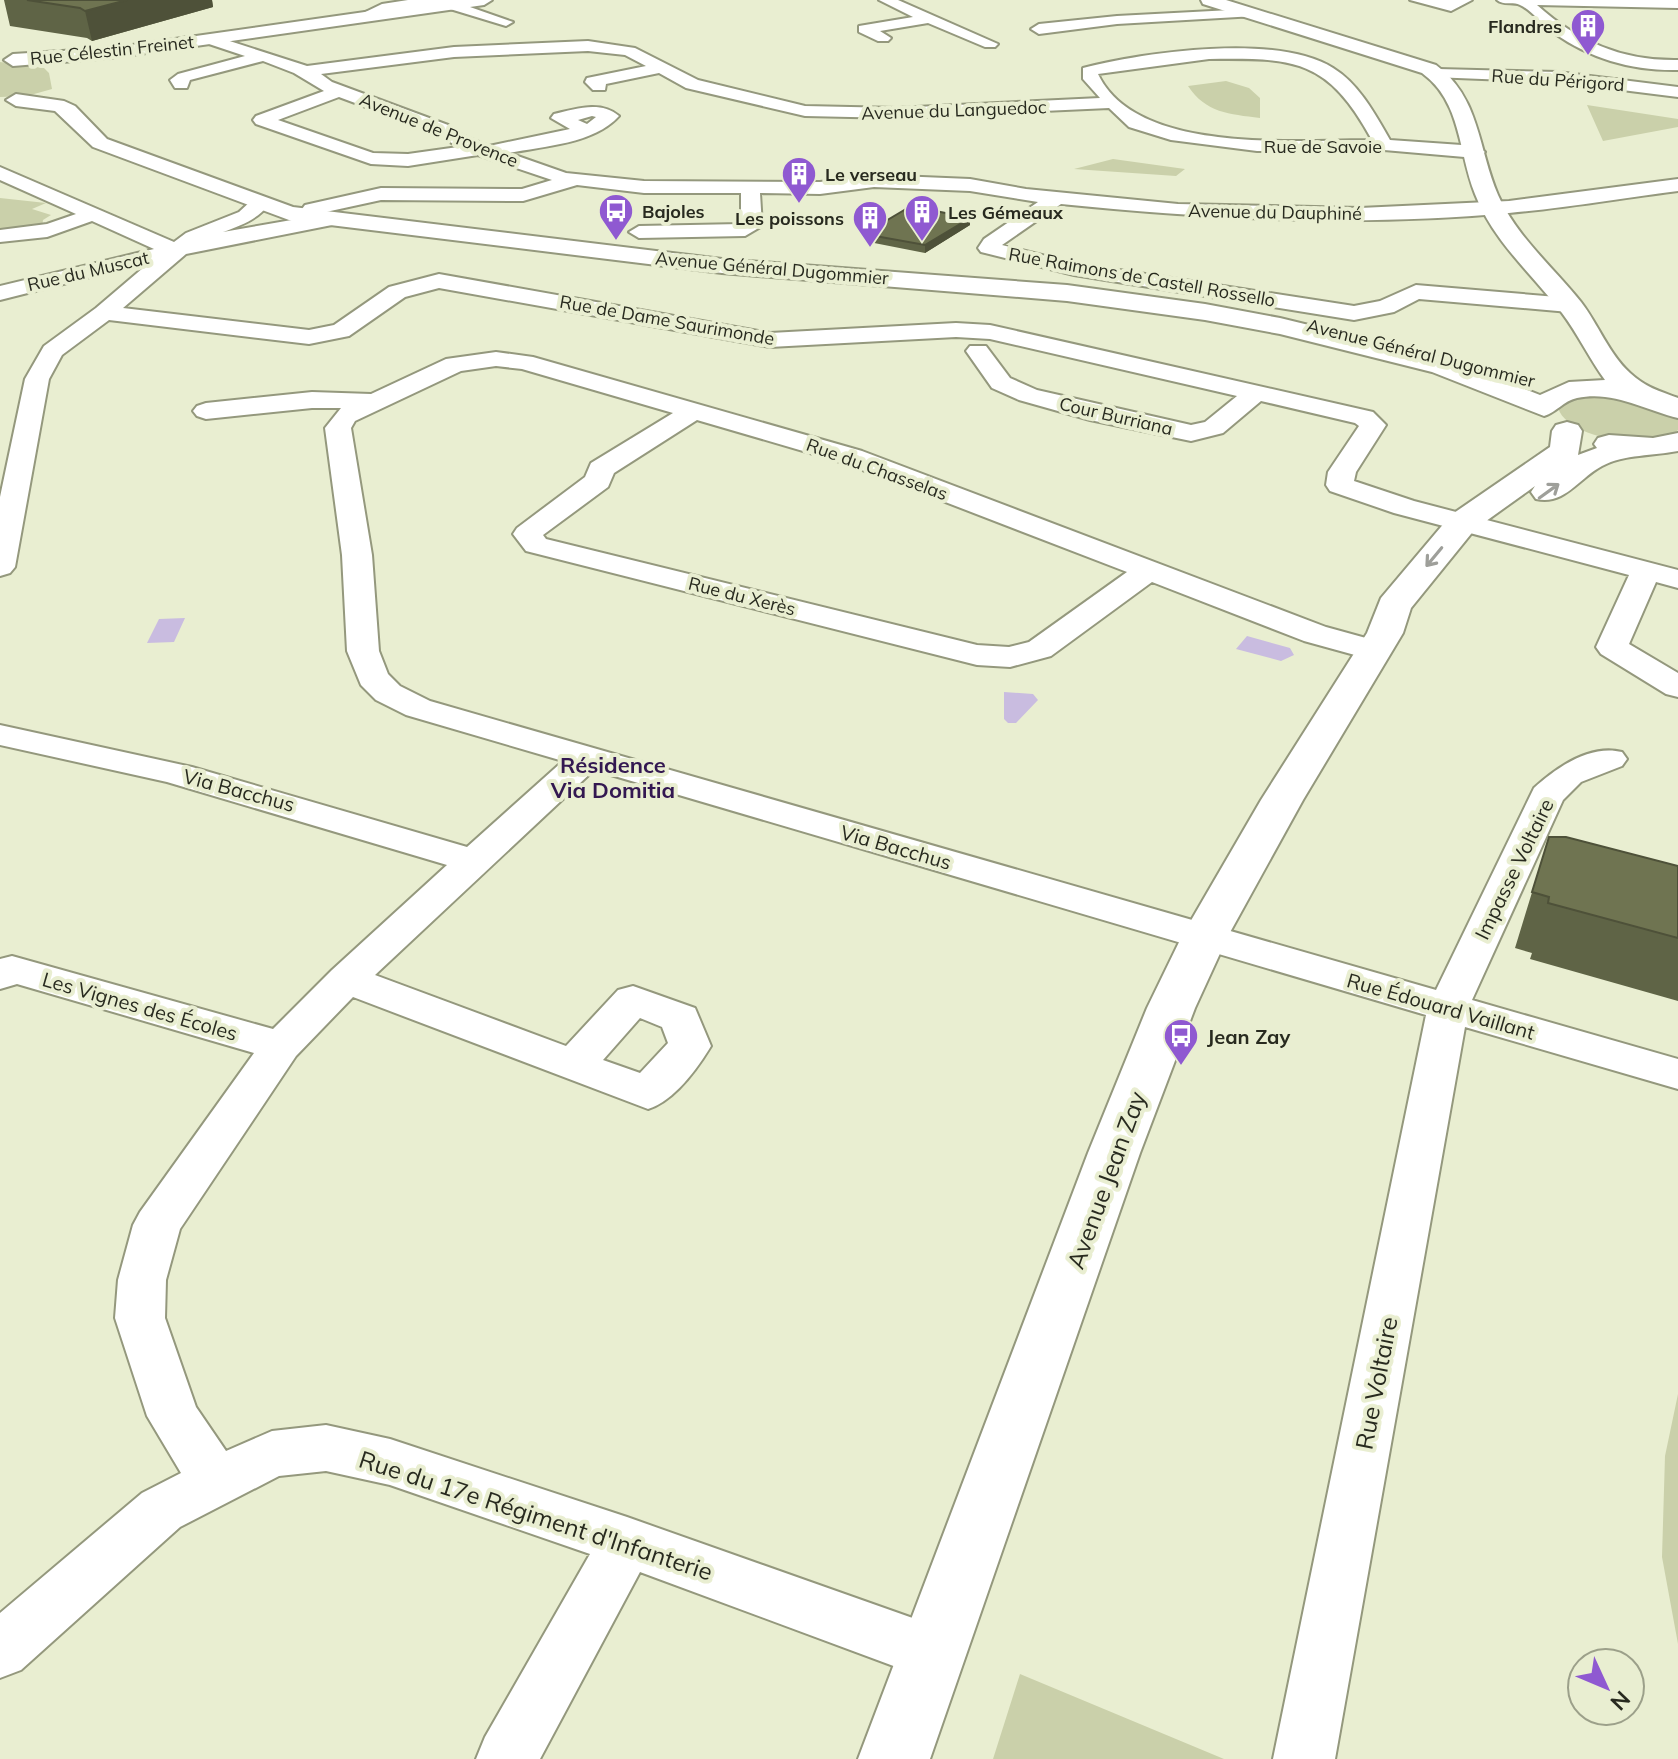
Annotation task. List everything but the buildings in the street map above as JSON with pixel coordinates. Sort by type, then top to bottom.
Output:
[{"type":"main road","name":"Rue Célestin Freinet","points":[[7,60],[111,53],[362,17],[443,2],[484,0]]},
{"type":"main road","points":[[1212,1],[1438,74],[1450,85],[1476,152],[1485,191],[1520,252],[1569,305],[1615,374],[1636,393],[1675,406]]},
{"type":"main road","name":"Rue Célestin Freinet","points":[[5,100],[211,40]]},
{"type":"main road","name":"Avenue Général Dugommier","points":[[7,60],[50,65],[58,70],[64,83],[105,134],[117,140],[322,214],[692,262],[1067,293],[1205,312],[1280,326],[1442,366],[1476,377],[1544,407]]},
{"type":"main road","name":"Avenue Général Dugommier","points":[[5,100],[61,106],[88,136],[100,143],[289,213],[376,218],[732,260],[1045,284],[1195,303],[1385,341],[1577,390],[1636,393]]},
{"type":"main road","points":[[1598,351],[1577,390],[1557,394],[1544,407],[1550,420],[1567,431],[1592,440],[1636,447],[1678,442]]},
{"type":"main road","name":"Avenue Jean Zay","points":[[894,1759],[1114,1153],[1171,1008],[1205,936],[1379,641],[1418,611],[1478,527],[1565,451],[1567,431]]},
{"type":"main road","name":"Avenue Jean Zay","points":[[1478,527],[1592,459],[1636,447]]},
{"type":"street","points":[[886,0],[927,19],[989,39],[958,41]]},
{"type":"street","points":[[1417,0],[1451,7],[1465,0]]},
{"type":"street","points":[[1504,0],[1678,4]]},
{"type":"street","points":[[1524,1],[1545,22],[1571,39],[1625,63],[1678,65]]},
{"type":"street","name":"Rue Célestin Freinet","points":[[443,2],[506,22]]},
{"type":"street","points":[[1039,29],[1117,20],[1250,13]]},
{"type":"street","points":[[883,38],[864,29],[927,19]]},
{"type":"street","points":[[609,48],[630,39],[620,34]]},
{"type":"street","name":"Avenue de Provence","points":[[211,40],[302,72],[339,91],[442,129],[449,136],[484,151],[574,180],[644,187],[820,188],[874,181],[970,185],[1057,198]]},
{"type":"street","name":"Avenue du Languedoc","points":[[302,72],[520,47],[609,48],[639,55],[692,84],[792,118],[1113,103]]},
{"type":"street","name":"Rue de Savoie","points":[[1384,145],[1342,82],[1323,68],[1296,58],[1224,53],[1089,71],[1091,79],[1135,123],[1171,135],[1257,146],[1384,145],[1476,152]]},
{"type":"street","points":[[431,55],[448,68]]},
{"type":"street","points":[[181,84],[178,80],[184,77],[261,57]]},
{"type":"street","points":[[1596,81],[1625,63]]},
{"type":"street","points":[[599,86],[593,82],[660,68]]},
{"type":"street","name":"Rue du Périgord","points":[[1438,74],[1515,75],[1596,81],[1678,92]]},
{"type":"street","points":[[339,91],[262,120],[371,158],[408,160],[484,151],[588,131]]},
{"type":"street","points":[[874,181],[922,167],[979,167]]},
{"type":"street","points":[[0,173],[176,251]]},
{"type":"street","name":"Rue du Muscat","points":[[0,293],[322,214],[360,197],[523,195],[574,180]]},
{"type":"street","name":"Avenue du Dauphiné","points":[[1057,198],[1245,214],[1360,214],[1493,208],[1678,185]]},
{"type":"street","points":[[639,232],[745,230],[752,226],[750,187]]},
{"type":"street","points":[[0,195],[45,194]]},
{"type":"street","points":[[376,218],[367,213],[370,208],[411,195]]},
{"type":"street","name":"Rue Raimons de Castell Rossello","points":[[1057,198],[988,248],[1074,269],[1354,313],[1386,307],[1416,292],[1569,305]]},
{"type":"street","points":[[0,567],[37,379],[52,351],[104,313],[193,237],[246,216],[259,204]]},
{"type":"street","points":[[0,236],[50,230],[76,223],[91,214]]},
{"type":"street","name":"Rue de Dame Saurimonde","points":[[104,313],[309,337],[352,327],[397,292],[439,281],[770,340],[956,330],[990,332],[1364,417],[1373,425],[1342,472],[1340,485],[1404,507],[1478,527]]},
{"type":"street","name":"Cour Burriana","points":[[978,351],[1001,383],[1028,395],[1090,412],[1191,433],[1214,428],[1258,391]]},
{"type":"street","name":"Rue du Chasselas","points":[[480,727],[418,708],[388,693],[373,678],[363,651],[357,555],[338,428],[346,416],[455,364],[496,359],[524,362],[853,457],[1315,634],[1379,641]]},
{"type":"street","name":"Rue du Chasselas","points":[[206,411],[312,400],[374,402]]},
{"type":"street","name":"Rue du Xerès","points":[[696,410],[601,469],[598,481],[527,534],[536,545],[977,655],[1010,657],[1040,649],[1148,571]]},
{"type":"street","points":[[1478,527],[1678,579]]},
{"type":"street","points":[[1646,571],[1612,647],[1678,687]]},
{"type":"street","name":"Via Bacchus","points":[[480,727],[1205,936]]},
{"type":"street","name":"Via Bacchus","points":[[0,735],[133,762],[285,802],[473,861]]},
{"type":"street","points":[[215,1480],[173,1416],[140,1318],[142,1280],[157,1225],[281,1046],[346,979],[588,757]]},
{"type":"street","name":"Impasse Voltaire","points":[[1448,1008],[1547,796],[1569,775],[1610,759]]},
{"type":"street","name":"Rue Édouard Vaillant","points":[[1205,936],[1678,1074]]},
{"type":"street","name":"Les Vignes des Écoles","points":[[0,976],[12,969],[281,1046]]},
{"type":"street","points":[[346,979],[573,1066]]},
{"type":"street","name":"Rue Voltaire","points":[[1304,1759],[1448,1008]]},
{"type":"street","name":"Rue du 17e Régiment d'Infanterie","points":[[0,1650],[161,1510],[215,1480],[272,1454],[326,1448],[390,1462],[627,1542],[934,1653]]},
{"type":"street","points":[[507,1759],[627,1542]]},
{"type":"green space","points":[[0,62],[44,68],[49,73],[52,89],[27,96],[0,97]]},
{"type":"green space","points":[[1226,81],[1249,88],[1260,98],[1260,118],[1219,111],[1202,102],[1188,86]]},
{"type":"green space","points":[[1587,105],[1678,119],[1678,127],[1603,141]]},
{"type":"green space","points":[[1113,159],[1185,169],[1176,176],[1074,169]]},
{"type":"green space","points":[[0,198],[46,203],[32,209],[51,215],[43,220],[42,227],[0,233]]},
{"type":"green space","points":[[1605,393],[1672,413],[1678,420],[1678,430],[1667,437],[1651,440],[1614,439],[1578,428],[1565,419],[1558,408],[1572,397]]},
{"type":"green space","points":[[1678,1394],[1678,1644],[1662,1557],[1665,1456]]},
{"type":"green space","points":[[1020,1674],[1224,1759],[993,1759]]},
{"type":"shaded area","points":[[185,618],[174,642],[147,643],[159,619]]},
{"type":"shaded area","points":[[1247,636],[1290,648],[1294,655],[1281,661],[1236,649]]},
{"type":"shaded area","points":[[1004,692],[1033,694],[1038,700],[1016,723],[1008,723],[1004,719]]},
{"type":"place","name":"Flandres","points":[[1588,57]]},
{"type":"place","name":"Le verseau","points":[[799,205]]},
{"type":"place","name":"Bajoles","points":[[616,242]]},
{"type":"place","name":"Les Gémeaux","points":[[922,243]]},
{"type":"place","name":"Les poissons","points":[[870,249]]},
{"type":"place","name":"Jean Zay","points":[[1181,1067]]},
{"type":"district","name":"Résidence Via Domitia","points":[[613,778]]}]
